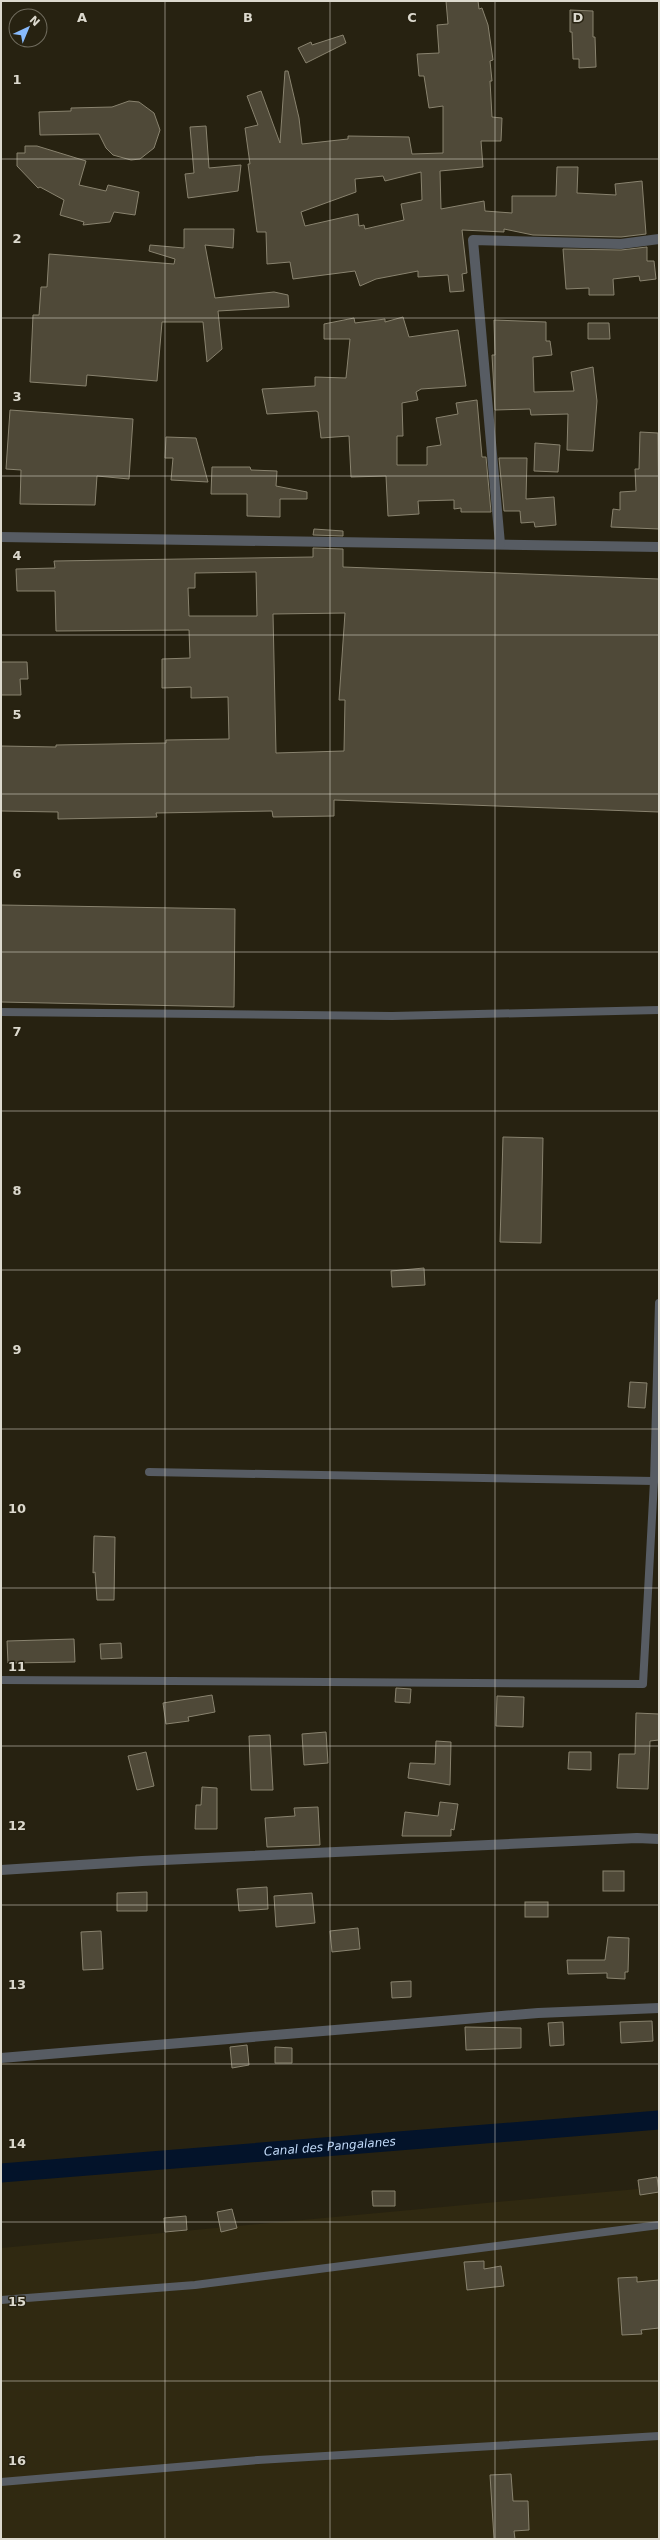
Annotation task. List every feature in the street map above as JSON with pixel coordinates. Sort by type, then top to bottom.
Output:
[{"type":"street","points":[[500,544],[473,240],[621,244],[659,239]]},
{"type":"street","points":[[1,537],[659,547]]},
{"type":"street","points":[[1,1870],[597,1840],[659,1839]]},
{"type":"street","points":[[1,2058],[538,2013],[659,2008]]},
{"type":"lane","points":[[1,1012],[392,1016],[659,1010]]},
{"type":"lane","points":[[1,1680],[643,1684],[654,1481],[659,1302]]},
{"type":"lane","points":[[149,1472],[654,1481]]},
{"type":"lane","points":[[1,2300],[195,2286],[659,2225]]},
{"type":"lane","points":[[1,2482],[250,2461],[659,2436]]},
{"type":"shaded area","points":[[659,2187],[659,2539],[1,2539],[1,2248]]},
{"type":"building","points":[[446,1],[478,1],[479,9],[482,8],[488,25],[493,60],[490,61],[492,81],[490,81],[492,117],[502,118],[501,141],[481,141],[483,167],[440,171],[441,209],[484,201],[485,211],[512,213],[512,196],[556,196],[557,167],[578,167],[577,193],[616,195],[615,184],[642,181],[646,234],[621,237],[533,235],[504,229],[504,232],[462,230],[467,273],[462,274],[464,291],[450,292],[448,275],[418,277],[418,271],[376,279],[360,286],[355,271],[293,279],[290,262],[267,264],[266,232],[257,232],[245,128],[258,125],[247,96],[261,91],[280,143],[285,71],[288,71],[299,118],[302,144],[348,139],[348,136],[409,137],[412,154],[443,153],[443,106],[429,108],[424,76],[419,76],[417,54],[439,53],[437,25],[448,24]],"holes":[[[421,172],[422,200],[401,204],[404,220],[365,229],[364,225],[359,226],[358,214],[305,226],[301,212],[356,192],[355,179],[383,176],[385,181]]]},
{"type":"building","points":[[570,10],[593,11],[593,37],[595,37],[596,67],[579,68],[579,59],[573,59],[572,32],[570,32]]},
{"type":"building","points":[[343,35],[346,43],[306,63],[298,48],[311,42],[312,45]]},
{"type":"building","points":[[129,101],[139,102],[154,113],[160,130],[154,148],[140,159],[131,160],[113,155],[106,148],[99,134],[40,135],[39,112],[71,111],[71,108],[112,107]]},
{"type":"building","points":[[206,126],[209,168],[241,165],[238,191],[188,198],[185,174],[194,173],[190,127]]},
{"type":"building","points":[[25,146],[37,146],[86,161],[79,185],[106,191],[108,185],[139,192],[135,215],[114,212],[110,222],[83,225],[84,222],[60,215],[64,200],[40,187],[38,188],[17,166],[17,153],[25,153]]},
{"type":"building","points":[[184,229],[234,229],[233,248],[205,245],[215,298],[274,292],[288,295],[289,307],[218,311],[222,349],[207,362],[203,322],[162,322],[157,381],[87,375],[86,386],[30,382],[33,315],[39,315],[41,287],[47,287],[49,254],[174,264],[175,259],[149,251],[150,245],[184,248]]},
{"type":"building","points":[[647,247],[647,261],[654,261],[656,279],[640,281],[639,276],[613,279],[614,295],[589,295],[589,288],[566,289],[563,249],[621,250]]},
{"type":"building","points":[[403,317],[409,337],[458,330],[466,386],[421,389],[416,392],[418,400],[402,403],[403,436],[397,436],[397,465],[427,465],[427,447],[441,445],[436,418],[458,414],[456,403],[477,400],[482,457],[486,457],[491,512],[461,512],[461,508],[454,509],[454,500],[418,501],[419,514],[388,516],[386,476],[351,477],[349,436],[321,438],[318,412],[316,411],[267,414],[262,389],[315,386],[315,377],[346,378],[350,339],[324,339],[324,324],[354,318],[355,323],[385,319],[385,322]]},
{"type":"building","points":[[494,320],[546,322],[546,341],[550,341],[552,355],[533,357],[534,392],[574,391],[571,372],[593,367],[597,401],[593,451],[567,450],[568,414],[531,415],[530,409],[495,410],[492,355],[495,355]]},
{"type":"building","points":[[588,323],[609,323],[610,339],[588,339]]},
{"type":"building","points":[[10,410],[133,419],[129,479],[97,476],[95,505],[20,504],[21,470],[6,469]]},
{"type":"building","points":[[640,432],[658,433],[659,529],[611,527],[613,509],[620,510],[620,492],[636,491],[635,469],[639,469]]},
{"type":"building","points":[[166,437],[196,438],[208,482],[171,480],[173,458],[165,458]]},
{"type":"building","points":[[535,443],[560,445],[558,472],[534,471]]},
{"type":"building","points":[[499,458],[527,458],[526,499],[554,497],[556,525],[535,527],[534,522],[521,523],[520,511],[504,511]]},
{"type":"building","points":[[212,467],[250,467],[251,470],[277,471],[276,486],[307,492],[307,499],[280,499],[280,517],[247,516],[247,494],[211,494]]},
{"type":"building","points":[[314,529],[343,531],[343,536],[313,535]]},
{"type":"building","points":[[313,548],[343,549],[343,567],[659,579],[659,812],[334,800],[334,816],[273,817],[272,811],[156,813],[157,817],[58,819],[58,812],[1,811],[1,746],[56,747],[56,745],[166,743],[166,740],[229,739],[228,697],[191,698],[191,687],[162,688],[162,659],[190,658],[189,630],[56,631],[55,591],[17,591],[16,569],[55,568],[54,561],[313,557]],"holes":[[[256,572],[257,616],[189,616],[188,588],[195,588],[195,573]],[[345,613],[339,700],[345,700],[344,751],[276,753],[273,614]]]},
{"type":"building","points":[[1,662],[27,662],[28,679],[20,679],[21,695],[1,695]]},
{"type":"building","points":[[1,905],[235,909],[234,1007],[1,1002]]},
{"type":"building","points":[[503,1137],[543,1138],[541,1243],[500,1242]]},
{"type":"building","points":[[424,1268],[425,1285],[392,1287],[391,1271]]},
{"type":"building","points":[[630,1382],[647,1383],[645,1408],[628,1407]]},
{"type":"building","points":[[94,1536],[115,1537],[114,1600],[97,1600],[95,1572],[93,1573]]},
{"type":"building","points":[[74,1639],[75,1662],[8,1663],[7,1641]]},
{"type":"building","points":[[121,1643],[122,1658],[101,1659],[100,1644]]},
{"type":"building","points":[[396,1688],[411,1689],[410,1703],[395,1702]]},
{"type":"building","points":[[212,1695],[215,1712],[188,1717],[189,1721],[166,1724],[163,1703]]},
{"type":"building","points":[[497,1696],[524,1697],[523,1727],[496,1726]]},
{"type":"building","points":[[636,1713],[659,1714],[659,1740],[650,1741],[648,1789],[617,1788],[619,1754],[635,1754]]},
{"type":"building","points":[[326,1732],[328,1763],[304,1765],[302,1734]]},
{"type":"building","points":[[270,1735],[273,1790],[251,1790],[249,1736]]},
{"type":"building","points":[[436,1741],[451,1742],[450,1785],[408,1778],[410,1763],[435,1764]]},
{"type":"building","points":[[146,1752],[154,1786],[137,1790],[128,1756]]},
{"type":"building","points":[[569,1752],[591,1752],[591,1770],[568,1769]]},
{"type":"building","points":[[202,1787],[217,1788],[217,1829],[195,1829],[196,1805],[201,1805]]},
{"type":"building","points":[[440,1802],[458,1804],[454,1830],[451,1829],[451,1836],[402,1836],[405,1812],[438,1816]]},
{"type":"building","points":[[318,1807],[320,1845],[267,1847],[265,1818],[295,1816],[294,1808]]},
{"type":"building","points":[[603,1871],[624,1871],[624,1891],[603,1891]]},
{"type":"building","points":[[267,1887],[268,1909],[239,1911],[237,1889]]},
{"type":"building","points":[[147,1892],[147,1911],[117,1911],[117,1893]]},
{"type":"building","points":[[312,1893],[315,1923],[276,1927],[274,1896]]},
{"type":"building","points":[[525,1902],[548,1902],[548,1917],[525,1917]]},
{"type":"building","points":[[358,1928],[360,1949],[332,1952],[330,1931]]},
{"type":"building","points":[[101,1931],[103,1969],[83,1970],[81,1932]]},
{"type":"building","points":[[608,1937],[629,1938],[628,1972],[625,1972],[625,1979],[607,1978],[607,1973],[568,1974],[567,1960],[605,1960]]},
{"type":"building","points":[[411,1981],[411,1997],[392,1998],[391,1982]]},
{"type":"building","points":[[652,2021],[653,2041],[621,2043],[620,2022]]},
{"type":"building","points":[[563,2022],[564,2045],[550,2046],[548,2023]]},
{"type":"building","points":[[465,2027],[521,2028],[521,2048],[466,2050]]},
{"type":"building","points":[[247,2045],[249,2065],[232,2068],[230,2047]]},
{"type":"building","points":[[275,2047],[292,2048],[292,2063],[275,2063]]},
{"type":"building","points":[[657,2177],[659,2192],[640,2195],[638,2180]]},
{"type":"building","points":[[372,2191],[395,2191],[395,2206],[373,2206]]},
{"type":"building","points":[[232,2209],[237,2228],[221,2232],[217,2212]]},
{"type":"building","points":[[186,2216],[187,2230],[165,2232],[164,2218]]},
{"type":"building","points":[[484,2261],[484,2269],[501,2266],[504,2286],[467,2290],[464,2262]]},
{"type":"building","points":[[637,2277],[637,2282],[659,2280],[659,2328],[641,2330],[642,2334],[622,2335],[618,2278]]},
{"type":"building","points":[[511,2474],[513,2501],[528,2501],[529,2530],[514,2531],[515,2539],[494,2539],[490,2475]]},
{"type":"waterway","name":"Canal des Pangalanes","points":[[1,2173],[659,2120]]}]
